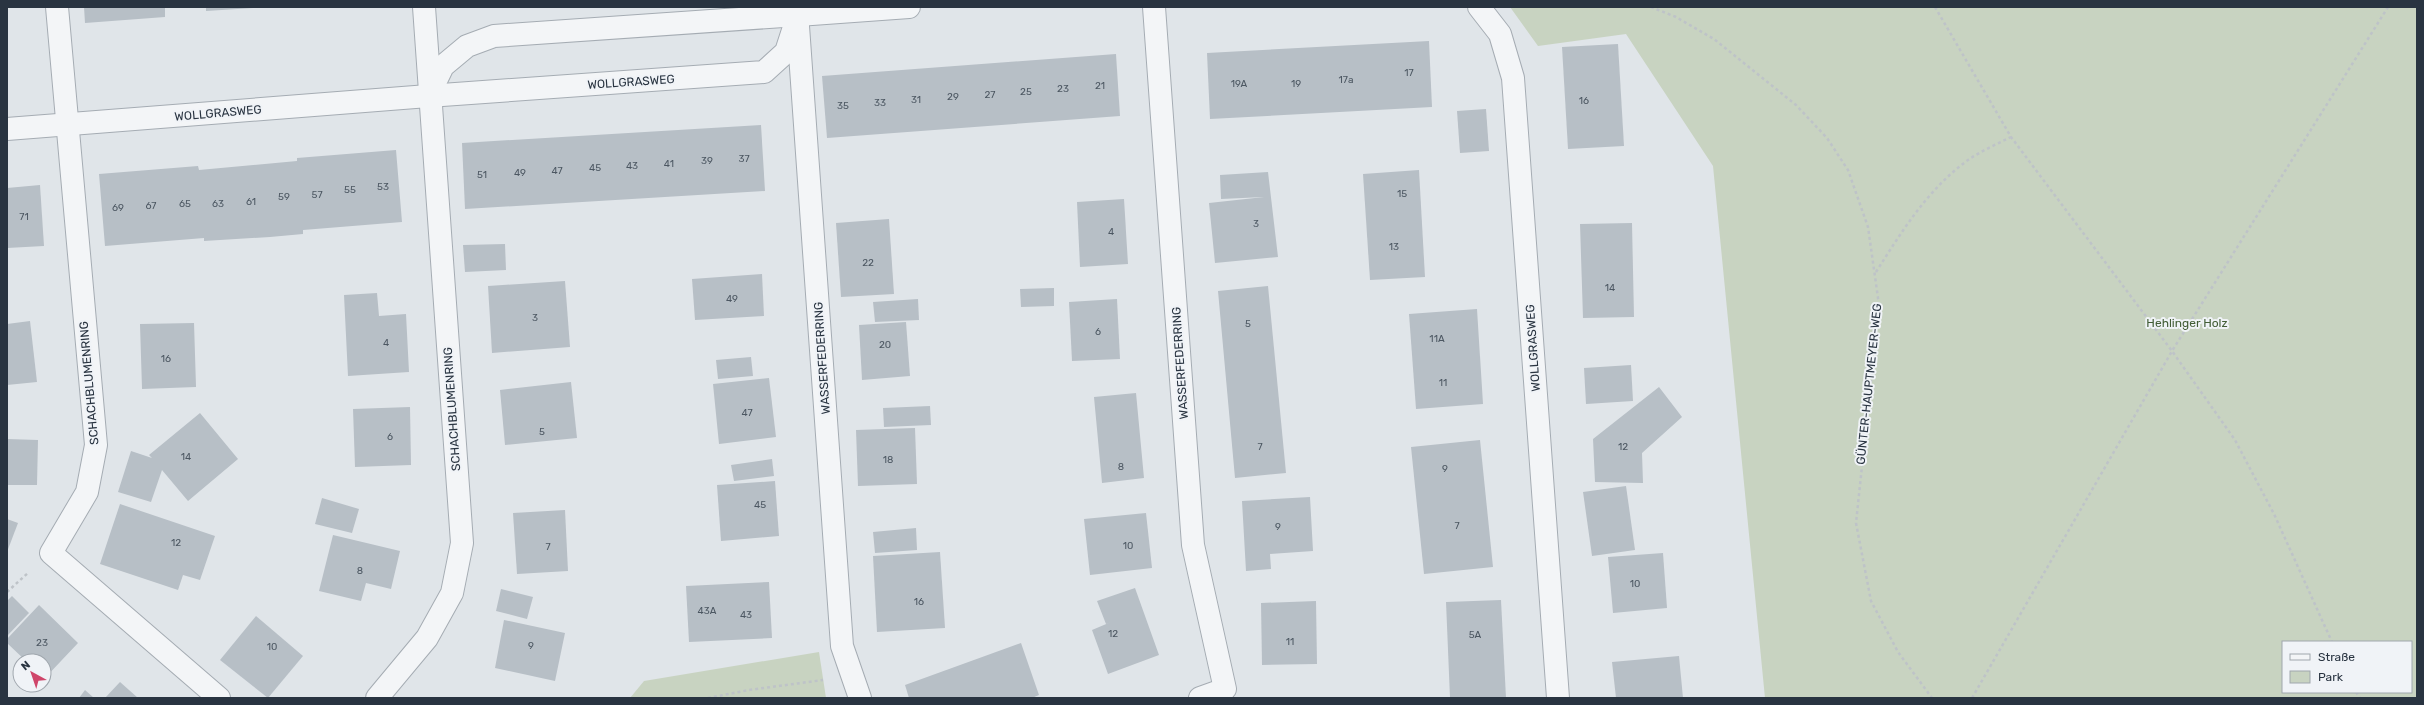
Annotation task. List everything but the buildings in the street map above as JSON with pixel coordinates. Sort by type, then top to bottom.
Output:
[{"type":"street","points":[[57,7],[66,125]]},
{"type":"street","name":"SCHACHBLUMENRING","points":[[377,698],[427,638],[452,593],[462,543],[428,96],[424,7]]},
{"type":"street","points":[[428,96],[443,66],[467,46],[494,36],[797,11],[909,7]]},
{"type":"street","name":"WASSERFEDERRING","points":[[1154,7],[1193,545],[1225,689],[1200,698]]},
{"type":"street","name":"WOLLGRASWEG","points":[[1479,7],[1500,34],[1513,78],[1558,698]]},
{"type":"street","name":"WOLLGRASWEG","points":[[7,129],[428,96],[764,72],[786,52],[797,11]]},
{"type":"street","name":"WASSERFEDERRING","points":[[797,11],[842,646],[851,677],[860,698]]},
{"type":"street","name":"SCHACHBLUMENRING","points":[[66,125],[96,445],[87,492],[51,553],[219,698]]},
{"type":"path","name":"GÜNTER-HAUPTMEYER-WEG","points":[[1651,7],[1676,18],[1714,39],[1796,105],[1828,138],[1848,170],[1868,226],[1876,273],[1879,304],[1856,523],[1870,601],[1898,652],[1932,698]]},
{"type":"path","points":[[1935,7],[2011,137],[2172,351],[2235,440],[2274,514],[2332,641]]},
{"type":"path","points":[[1972,698],[2172,351],[2388,7]]},
{"type":"path","points":[[1876,273],[1902,231],[1934,188],[1969,159],[2011,137]]},
{"type":"path","points":[[708,698],[749,690],[851,677]]},
{"type":"green space","name":"Hehlinger Holz","points":[[1510,7],[2417,7],[2417,698],[1765,698],[1713,166],[1626,34],[1538,46]]},
{"type":"green space","points":[[819,652],[826,698],[630,698],[644,681]]}]
